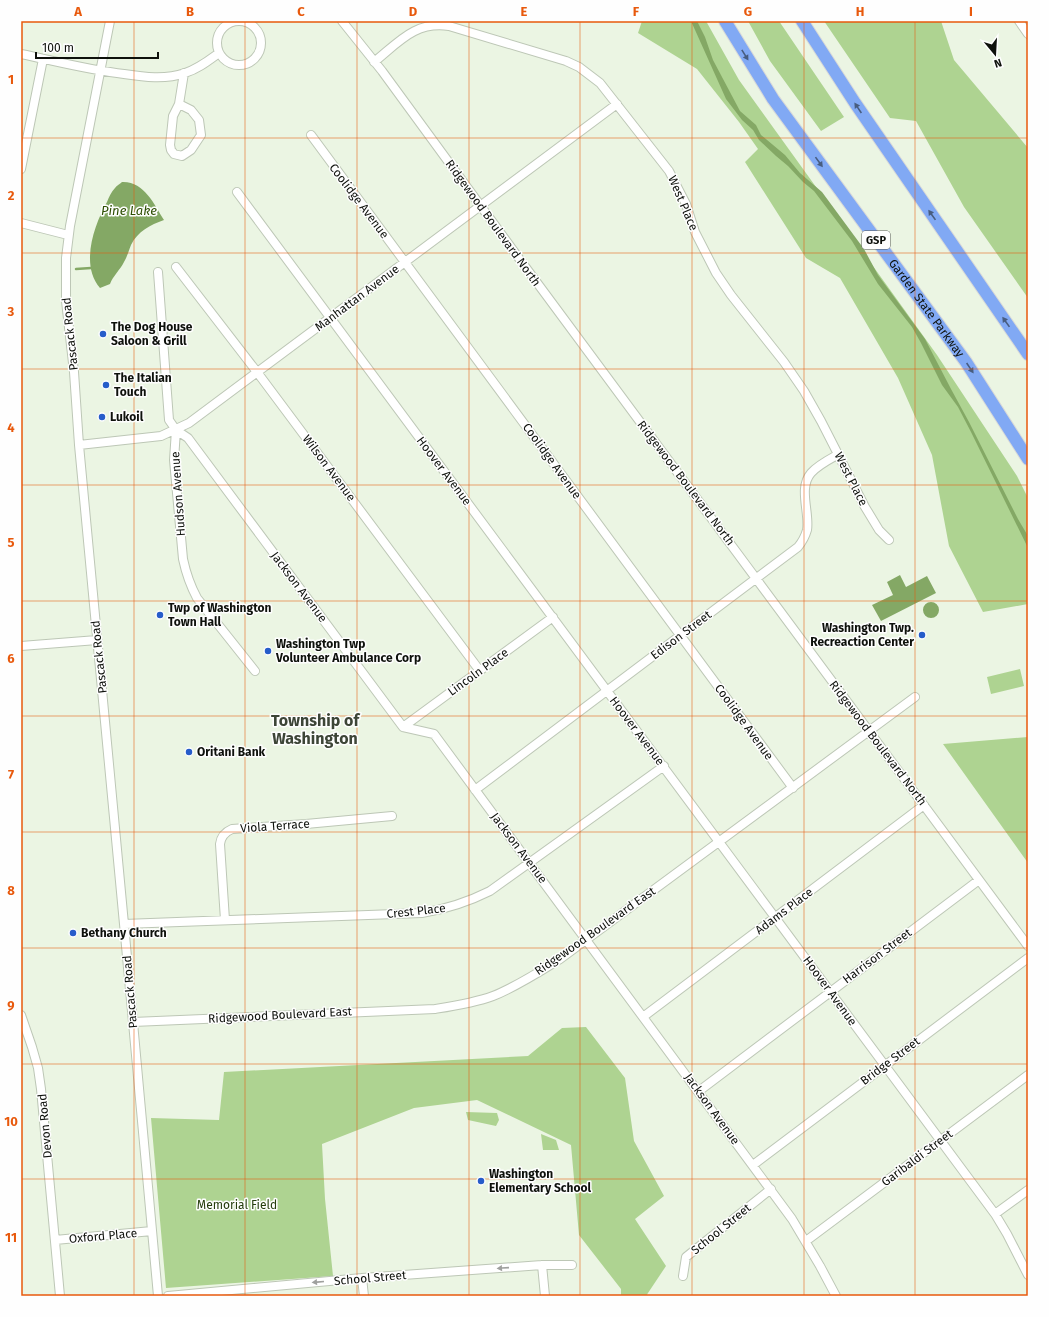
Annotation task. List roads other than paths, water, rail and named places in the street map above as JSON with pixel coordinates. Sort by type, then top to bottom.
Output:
[{"type":"highway","name":"Garden State Parkway","points":[[725,21],[778,105],[966,362],[1028,459]]},
{"type":"highway","points":[[802,21],[855,103],[1028,354]]},
{"type":"street","name":"Pascack Road","points":[[110,21],[68,235],[66,301],[74,372],[78,445],[158,1296]]},
{"type":"street","name":"Ridgewood Boulevard North","points":[[342,21],[382,71],[1028,946]]},
{"type":"street","points":[[1019,21],[1028,34]]},
{"type":"street","points":[[233,22],[248,23],[258,34],[260,48],[258,54],[248,63],[235,65],[228,63],[219,53],[217,46],[221,31],[233,22]]},
{"type":"street","name":"West Place","points":[[374,62],[410,33],[420,28],[439,25],[449,26],[566,61],[579,67],[600,83],[669,171],[686,204],[698,238],[716,273],[731,295],[784,362],[822,421],[865,507],[879,530],[889,540]]},
{"type":"street","points":[[21,54],[100,71],[156,77],[184,74],[205,64],[219,53]]},
{"type":"street","points":[[21,169],[43,58]]},
{"type":"street","points":[[178,104],[191,110],[200,120],[201,135],[191,150],[182,156],[174,154],[170,145],[173,116],[178,104],[184,74]]},
{"type":"street","name":"Manhattan Avenue","points":[[78,445],[161,436],[176,430],[189,422],[617,104]]},
{"type":"street","name":"Coolidge Avenue","points":[[310,135],[793,788]]},
{"type":"street","name":"Hoover Avenue","points":[[237,192],[941,1140],[1008,1234],[1028,1275]]},
{"type":"street","points":[[21,223],[68,235]]},
{"type":"street","name":"Wilson Avenue","points":[[176,267],[257,372],[480,671]]},
{"type":"street","name":"Hudson Avenue","points":[[158,272],[169,420],[176,430],[174,460],[183,559],[186,573],[191,587],[198,598],[255,671]]},
{"type":"street","name":"Jackson Avenue","points":[[176,430],[188,438],[403,727],[434,734],[771,1189],[806,1241],[836,1296]]},
{"type":"street","name":"Edison Street","points":[[475,790],[791,554],[798,547],[807,531],[808,523],[805,492],[807,478],[816,468],[839,454]]},
{"type":"street","name":"Lincoln Place","points":[[403,727],[553,617]]},
{"type":"street","points":[[21,646],[97,640]]},
{"type":"street","name":"Ridgewood Boulevard East","points":[[133,1022],[435,1009],[454,1006],[492,996],[510,988],[542,970],[586,940],[915,697]]},
{"type":"street","name":"Crest Place","points":[[124,924],[422,913],[442,910],[473,900],[490,891],[664,766]]},
{"type":"street","name":"Adams Place","points":[[643,1017],[924,805]]},
{"type":"street","name":"Viola Terrace","points":[[225,920],[220,844],[222,836],[227,831],[232,829],[392,816]]},
{"type":"street","name":"Harrison Street","points":[[699,1091],[979,880]]},
{"type":"street","name":"Bridge Street","points":[[753,1164],[1028,958]]},
{"type":"street","name":"Devon Road","points":[[21,1015],[38,1068],[41,1089],[60,1296]]},
{"type":"street","name":"Garibaldi Street","points":[[806,1241],[1028,1075]]},
{"type":"street","name":"School Street","points":[[683,1276],[686,1257],[771,1189]]},
{"type":"street","points":[[995,1214],[1028,1190]]},
{"type":"street","name":"Oxford Place","points":[[55,1240],[152,1231]]},
{"type":"street","points":[[542,1265],[545,1296]]},
{"type":"street","name":"School Street","points":[[168,1296],[362,1278],[542,1265],[572,1265]]},
{"type":"street","points":[[362,1278],[364,1296]]},
{"type":"water","points":[[691,21],[697,21],[705,37],[713,60],[740,111],[756,125],[761,135],[785,155],[800,173],[822,192],[864,249],[878,275],[925,339],[1028,536],[1028,548],[958,407],[942,385],[912,327],[878,284],[852,241],[814,191],[759,140],[753,130],[742,120],[726,99]]},
{"type":"water","name":"Pine Lake","points":[[122,182],[136,185],[142,189],[148,195],[164,220],[149,226],[137,236],[110,284],[100,288],[94,279],[91,268],[91,245],[98,222],[109,196],[112,191]]},
{"type":"water","points":[[900,575],[906,587],[927,576],[936,593],[881,621],[872,605],[893,595],[887,582]]},
{"type":"water","points":[[931,602],[937,604],[939,610],[937,616],[931,618],[925,616],[923,610],[925,604]]},
{"type":"waterway","points":[[76,269],[91,268]]},
{"type":"place","name":"The Dog House Saloon & Grill","points":[[103,334]]},
{"type":"place","name":"The Italian Touch","points":[[106,385]]},
{"type":"place","name":"Lukoil","points":[[102,417]]},
{"type":"place","name":"Twp of Washington Town Hall","points":[[160,615]]},
{"type":"place","name":"Washington Twp. Recreaction Center","points":[[922,635]]},
{"type":"place","name":"Washington Twp Volunteer Ambulance Corp","points":[[268,651]]},
{"type":"place","name":"Oritani Bank","points":[[189,752]]},
{"type":"place","name":"Bethany Church","points":[[73,933]]},
{"type":"place","name":"Washington Elementary School","points":[[481,1181]]},
{"type":"district","name":"Township of Washington","points":[[315,729]]},
{"type":"park label","name":"Memorial Field","points":[[237,1205]]}]
